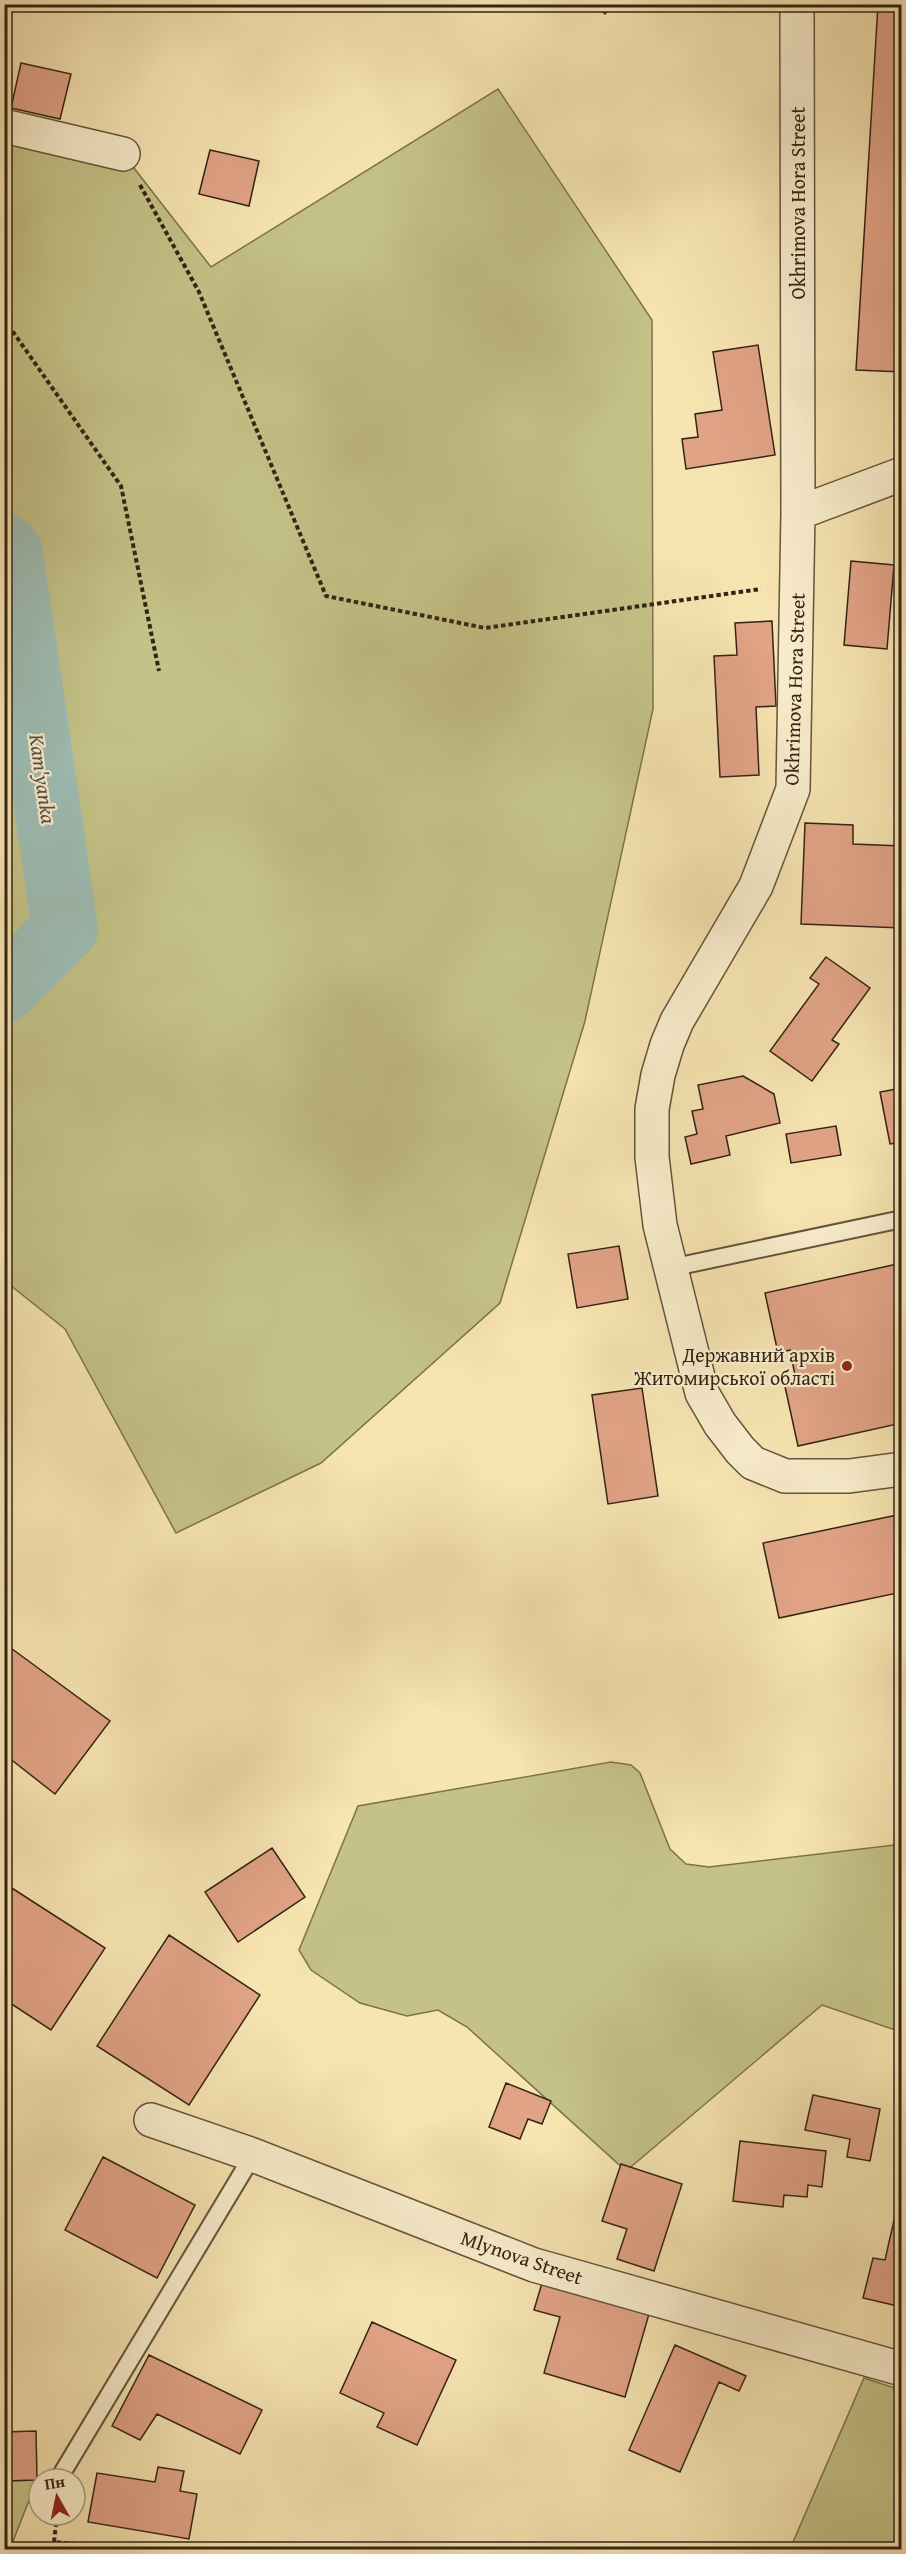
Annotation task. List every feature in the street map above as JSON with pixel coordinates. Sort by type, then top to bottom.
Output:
[{"type":"street","name":"Okhrimova Hora Street","points":[[797,4],[798,513],[793,789],[756,886],[677,1021],[658,1076],[652,1109],[652,1157],[660,1225],[670,1268],[702,1393],[720,1424],[753,1463],[785,1476],[849,1476],[902,1469]]},
{"type":"street","points":[[4,126],[123,154]]},
{"type":"street","points":[[798,513],[902,474]]},
{"type":"street","name":"Mlynova Street","points":[[151,2120],[253,2155],[534,2265],[902,2369]]},
{"type":"lane","points":[[670,1268],[902,1219]]},
{"type":"lane","points":[[66,2467],[253,2155]]},
{"type":"path","points":[[123,154],[199,292],[326,596],[485,628],[797,584]]},
{"type":"path","points":[[4,319],[121,486],[159,671]]},
{"type":"path","points":[[56,2527],[54,2542],[147,2550]]},
{"type":"shaded area","points":[[498,89],[652,320],[653,709],[585,1021],[500,1303],[321,1463],[176,1533],[65,1329],[5,1281],[5,126],[123,154],[211,267]]},
{"type":"shaded area","points":[[611,1762],[631,1765],[640,1773],[670,1849],[686,1864],[709,1867],[894,1845],[895,1852],[901,1853],[901,2032],[822,2005],[626,2171],[467,2027],[438,2010],[407,2016],[360,2003],[311,1970],[299,1950],[358,1806]]},
{"type":"shaded area","points":[[864,2378],[901,2390],[901,2549],[790,2549]]},
{"type":"shaded area","points":[[27,2480],[27,2506],[10,2549],[5,2549],[4,2481]]},
{"type":"building","points":[[595,4],[614,4],[605,14]]},
{"type":"building","points":[[878,4],[902,4],[902,372],[856,370]]},
{"type":"building","points":[[21,63],[71,74],[60,119],[11,108]]},
{"type":"building","points":[[210,150],[259,161],[249,206],[199,194]]},
{"type":"building","points":[[758,345],[775,455],[686,469],[682,439],[698,437],[695,414],[722,410],[713,352]]},
{"type":"building","points":[[851,561],[894,565],[887,649],[844,645]]},
{"type":"building","points":[[772,621],[776,706],[756,707],[759,775],[720,777],[714,656],[737,655],[735,623]]},
{"type":"building","points":[[805,823],[853,825],[853,844],[902,846],[902,928],[801,924]]},
{"type":"building","points":[[826,957],[870,988],[832,1040],[839,1044],[812,1081],[770,1051],[819,984],[810,978]]},
{"type":"building","points":[[743,1076],[774,1094],[780,1123],[726,1136],[730,1155],[691,1164],[685,1137],[697,1134],[692,1111],[703,1109],[698,1085]]},
{"type":"building","points":[[902,1088],[902,1142],[890,1144],[880,1092]]},
{"type":"building","points":[[836,1126],[841,1155],[791,1163],[786,1134]]},
{"type":"building","points":[[619,1246],[628,1299],[577,1308],[568,1254]]},
{"type":"building","name":"Державний архів Житомирської області","points":[[902,1263],[902,1423],[798,1446],[784,1382],[796,1380],[790,1350],[778,1353],[765,1293]]},
{"type":"building","points":[[642,1388],[658,1496],[608,1504],[592,1395]]},
{"type":"building","points":[[902,1514],[902,1592],[779,1618],[763,1543]]},
{"type":"building","points":[[4,1643],[110,1721],[55,1794],[4,1754]]},
{"type":"building","points":[[272,1848],[305,1897],[238,1942],[205,1892]]},
{"type":"building","points":[[4,1883],[105,1948],[51,2030],[4,1999]]},
{"type":"building","points":[[169,1935],[260,1995],[189,2105],[97,2046]]},
{"type":"building","points":[[506,2083],[551,2101],[542,2124],[528,2119],[520,2139],[489,2127]]},
{"type":"building","points":[[813,2095],[880,2109],[870,2161],[847,2157],[850,2139],[805,2130]]},
{"type":"building","points":[[740,2141],[826,2151],[822,2187],[808,2185],[807,2197],[784,2195],[783,2207],[733,2201]]},
{"type":"building","points":[[103,2157],[195,2205],[157,2278],[65,2230]]},
{"type":"building","points":[[621,2164],[682,2184],[654,2271],[617,2259],[627,2229],[602,2221]]},
{"type":"building","points":[[897,2207],[902,2208],[902,2307],[863,2298],[873,2258],[885,2260]]},
{"type":"building","points":[[542,2283],[649,2314],[625,2397],[544,2373],[560,2317],[534,2310]]},
{"type":"building","points":[[372,2322],[456,2360],[417,2445],[377,2427],[384,2413],[340,2393]]},
{"type":"building","points":[[675,2345],[746,2376],[739,2391],[719,2382],[680,2472],[629,2450]]},
{"type":"building","points":[[149,2355],[262,2410],[240,2454],[157,2414],[140,2440],[112,2426]]},
{"type":"building","points":[[36,2431],[37,2467],[27,2467],[27,2480],[4,2481],[4,2432]]},
{"type":"building","points":[[158,2467],[184,2471],[180,2491],[197,2494],[189,2539],[88,2522],[97,2473],[155,2482]]},
{"type":"waterway","name":"Kam'yanka","points":[[4,546],[10,553],[65,929],[4,990]]},
{"type":"place","name":"Державний архів Житомирської області","points":[[847,1366]]}]
